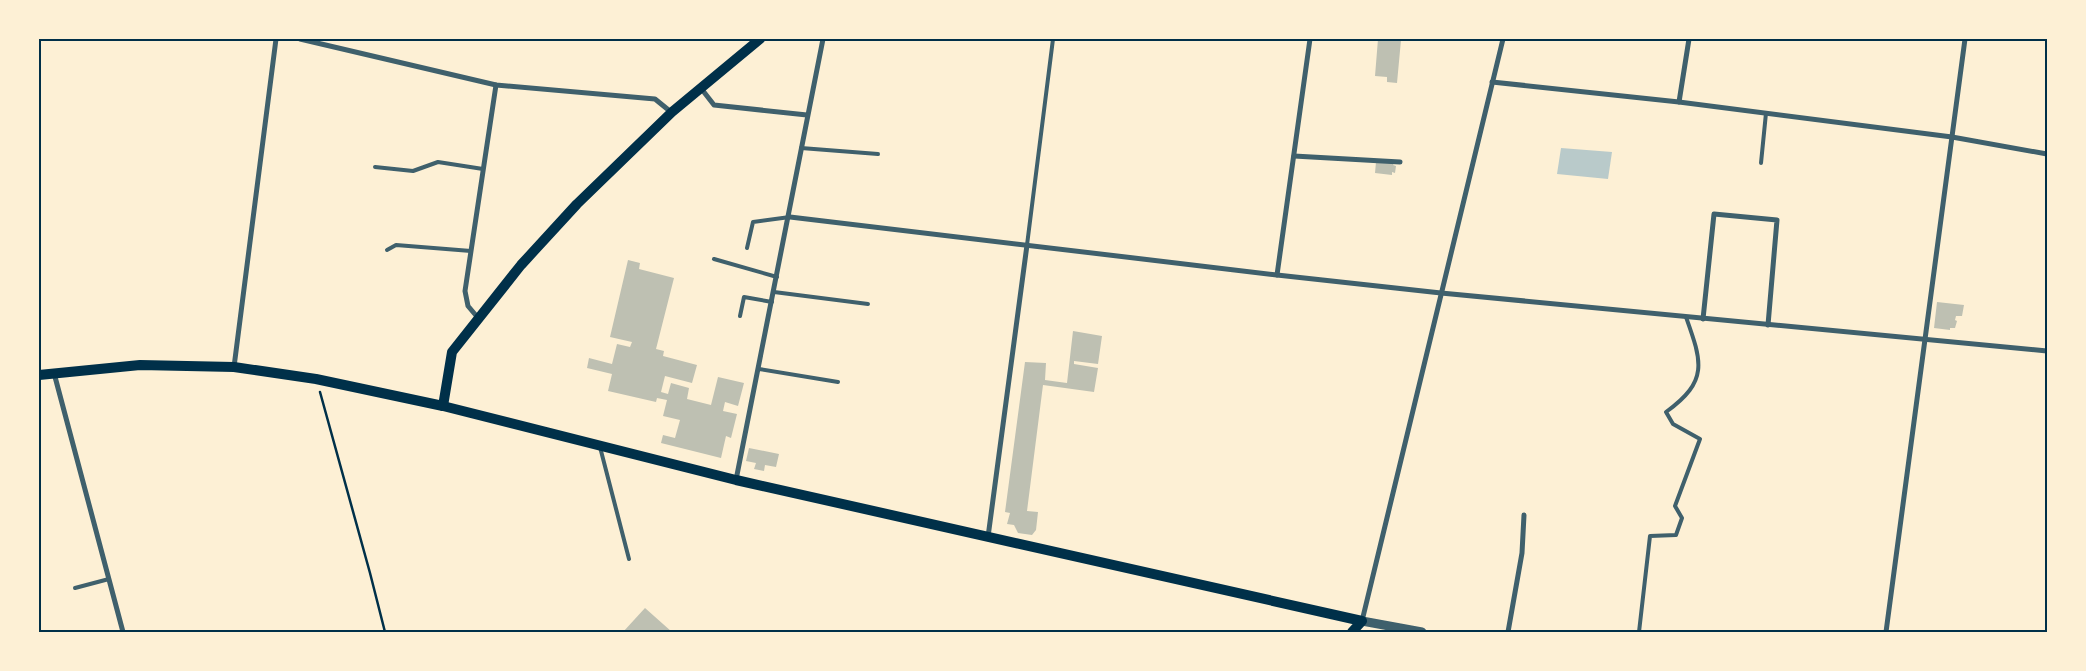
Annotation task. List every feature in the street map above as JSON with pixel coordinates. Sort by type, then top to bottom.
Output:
[{"type":"main road","points":[[443,406],[452,352],[480,319],[520,265],[570,211],[672,112],[760,39]]},
{"type":"main road","points":[[39,375],[140,365],[234,367],[316,379],[443,406],[736,480],[1362,621],[1352,632]]},
{"type":"street","points":[[234,367],[276,39]]},
{"type":"street","points":[[300,39],[496,85],[655,99],[672,112]]},
{"type":"street","points":[[736,480],[790,217],[807,115],[824,39]]},
{"type":"street","points":[[1277,275],[1310,39]]},
{"type":"street","points":[[1422,632],[1362,621],[1503,39]]},
{"type":"street","points":[[1679,102],[1689,39]]},
{"type":"street","points":[[1886,632],[1965,39]]},
{"type":"street","points":[[1492,82],[1679,102],[1952,137],[2047,154]]},
{"type":"street","points":[[480,319],[468,306],[464,291],[496,85]]},
{"type":"street","points":[[700,87],[714,106],[807,115]]},
{"type":"street","points":[[1294,156],[1400,162]]},
{"type":"street","points":[[1703,319],[1714,214],[1777,220],[1768,325]]},
{"type":"street","points":[[790,217],[1441,293],[2047,350]]},
{"type":"street","points":[[988,537],[1027,245]]},
{"type":"street","points":[[54,373],[123,632]]},
{"type":"street","points":[[1508,632],[1522,553],[1524,515]]},
{"type":"lane","points":[[1027,245],[1053,39]]},
{"type":"lane","points":[[1762,163],[1766,113]]},
{"type":"lane","points":[[801,148],[878,154]]},
{"type":"lane","points":[[375,167],[413,170],[438,162],[483,169]]},
{"type":"lane","points":[[748,248],[754,222],[790,217]]},
{"type":"lane","points":[[387,250],[396,245],[471,252]]},
{"type":"lane","points":[[714,259],[778,277]]},
{"type":"lane","points":[[774,292],[868,304]]},
{"type":"lane","points":[[740,316],[744,296],[772,302]]},
{"type":"lane","points":[[1639,632],[1650,536],[1676,535],[1682,518],[1675,506],[1700,439],[1673,424],[1666,412],[1682,400],[1698,376],[1696,347],[1686,317]]},
{"type":"lane","points":[[759,370],[838,382]]},
{"type":"lane","points":[[600,446],[629,559]]},
{"type":"lane","points":[[75,588],[109,579]]},
{"type":"path","points":[[316,379],[385,632]]},
{"type":"shaded area","points":[[1561,148],[1612,152],[1608,179],[1557,174]]},
{"type":"building","points":[[1378,39],[1401,40],[1397,83],[1387,82],[1387,77],[1375,76]]},
{"type":"building","points":[[1376,162],[1394,163],[1393,165],[1396,166],[1395,173],[1392,172],[1392,175],[1375,173]]},
{"type":"building","points":[[628,260],[640,263],[639,269],[674,278],[656,349],[664,351],[663,356],[697,365],[692,383],[665,376],[661,392],[668,394],[671,383],[689,388],[687,399],[711,405],[718,377],[744,383],[738,406],[725,402],[723,411],[737,414],[731,438],[726,436],[721,458],[661,443],[663,435],[675,438],[680,420],[663,416],[667,400],[657,398],[656,402],[608,391],[612,374],[587,368],[589,358],[612,364],[617,344],[630,347],[632,342],[610,337]]},
{"type":"building","points":[[1937,302],[1964,305],[1962,316],[1956,316],[1955,328],[1950,328],[1950,330],[1934,328]]},
{"type":"building","points":[[1073,331],[1102,336],[1098,364],[1074,361],[1074,364],[1098,368],[1094,392],[1043,385],[1027,511],[1038,512],[1036,530],[1032,535],[1018,533],[1014,525],[1007,524],[1010,513],[1005,512],[1025,362],[1046,363],[1045,380],[1067,383]]},
{"type":"building","points":[[749,448],[779,454],[776,467],[765,465],[764,471],[754,469],[756,463],[746,461]]},
{"type":"building","points":[[645,608],[672,632],[623,632]]}]
